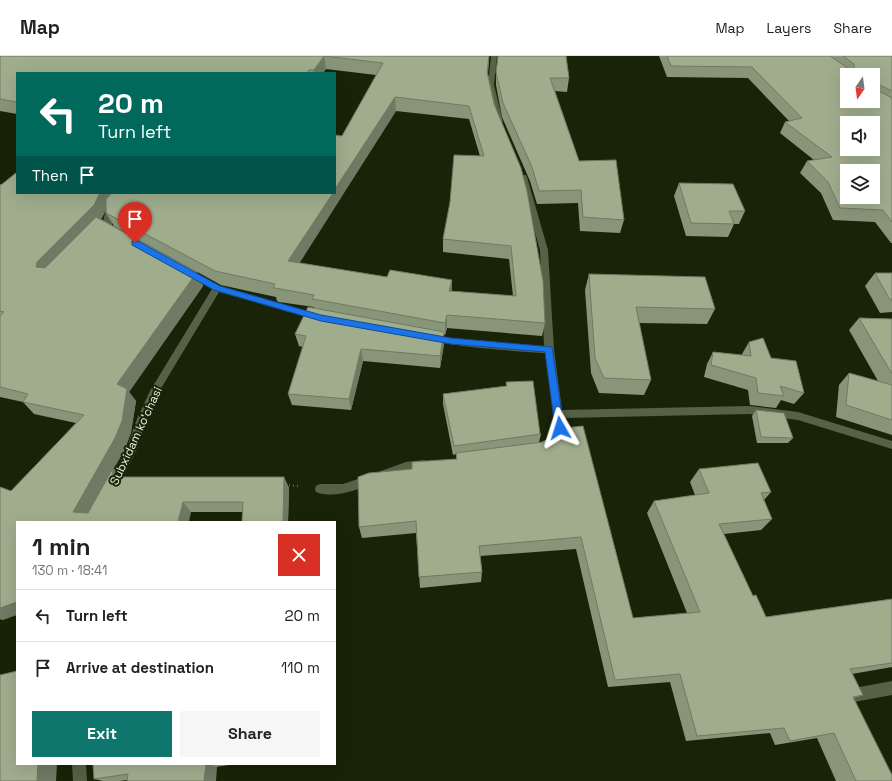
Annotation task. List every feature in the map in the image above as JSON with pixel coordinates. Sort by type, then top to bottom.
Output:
[{"type":"street","points":[[494,56],[491,85],[498,117],[504,131]]},
{"type":"street","points":[[519,166],[525,180],[544,250],[549,350],[560,428],[545,448],[539,450]]},
{"type":"street","points":[[121,236],[103,224],[108,212],[125,194]]},
{"type":"street","points":[[183,269],[217,288],[329,319]]},
{"type":"street","name":"Subxidam koʻchasi","points":[[109,492],[131,451],[142,419],[153,394],[217,288]]},
{"type":"street","points":[[420,335],[451,341],[549,350]]},
{"type":"street","points":[[558,414],[749,410],[798,416],[892,445]]},
{"type":"street","points":[[320,489],[343,489],[406,467],[437,463]]},
{"type":"street","points":[[854,695],[892,688]]},
{"type":"street","points":[[79,765],[80,781]]},
{"type":"path","points":[[279,484],[320,489]]},
{"type":"building","points":[[0,56],[324,56],[314,70],[309,70],[308,72],[16,72],[16,102],[0,99]]},
{"type":"building","points":[[324,56],[489,56],[487,72],[494,104],[521,168],[527,191],[543,281],[545,323],[447,315],[445,323],[312,299],[314,295],[273,288],[275,284],[215,271],[106,213],[106,199],[111,194],[332,194],[288,261],[387,277],[390,270],[452,280],[449,291],[516,296],[511,246],[443,239],[450,202],[454,155],[484,156],[469,106],[395,97],[336,187],[336,135],[342,136],[383,63]]},
{"type":"building","points":[[498,56],[566,56],[569,78],[550,78],[579,161],[616,160],[624,220],[583,217],[581,190],[539,191],[532,167],[503,103],[496,72]]},
{"type":"building","points":[[667,56],[830,56],[848,68],[840,68],[840,108],[880,108],[880,92],[892,98],[892,222],[883,210],[840,208],[828,182],[807,161],[832,157],[785,122],[802,118],[752,67],[671,66]]},
{"type":"building","points":[[843,56],[892,56],[892,91],[880,85],[880,68],[854,68],[854,64]]},
{"type":"building","points":[[16,173],[16,194],[100,194],[94,205],[37,262],[36,267],[45,268],[96,217],[197,272],[117,384],[127,389],[122,421],[115,438],[73,512],[88,513],[113,468],[112,477],[284,477],[283,521],[242,521],[243,502],[183,502],[178,521],[16,521],[16,602],[0,608],[0,487],[11,491],[84,415],[23,402],[28,394],[0,387],[0,316],[4,312],[0,311],[0,184],[1,185]]},
{"type":"building","points":[[679,183],[733,184],[745,211],[729,211],[734,224],[691,223]]},
{"type":"building","points":[[875,273],[892,273],[892,300],[890,300]]},
{"type":"building","points":[[589,274],[705,277],[715,309],[636,307],[651,380],[604,378],[595,358]]},
{"type":"building","points":[[308,307],[444,332],[440,356],[361,349],[349,399],[288,394],[306,336],[295,334]]},
{"type":"building","points":[[859,318],[892,319],[892,374]]},
{"type":"building","points":[[763,338],[771,358],[796,361],[804,393],[780,386],[784,396],[758,393],[756,378],[711,365],[713,352],[751,356],[749,342]]},
{"type":"building","points":[[849,373],[892,385],[892,420],[846,405]]},
{"type":"building","points":[[533,381],[541,434],[454,446],[443,394],[507,386],[506,382]]},
{"type":"building","points":[[756,410],[784,413],[793,438],[761,437]]},
{"type":"building","points":[[583,426],[633,618],[700,612],[654,501],[709,493],[699,469],[758,463],[771,492],[761,493],[772,519],[719,524],[753,596],[756,595],[766,617],[892,599],[892,663],[850,669],[863,695],[853,697],[892,775],[892,781],[856,781],[834,733],[790,741],[784,728],[697,736],[680,674],[615,680],[581,537],[479,546],[482,572],[419,577],[416,521],[359,527],[358,477],[369,473],[412,469],[412,462],[457,459],[456,453],[542,442],[556,435],[564,428]]},
{"type":"building","points":[[16,671],[16,765],[38,765],[37,781],[0,781],[0,675]]},
{"type":"building","points":[[93,765],[206,765],[204,781],[127,781],[128,774],[94,779]]},
{"type":"route","points":[[135,243],[217,288],[321,318],[451,341],[549,350],[560,428]]}]
